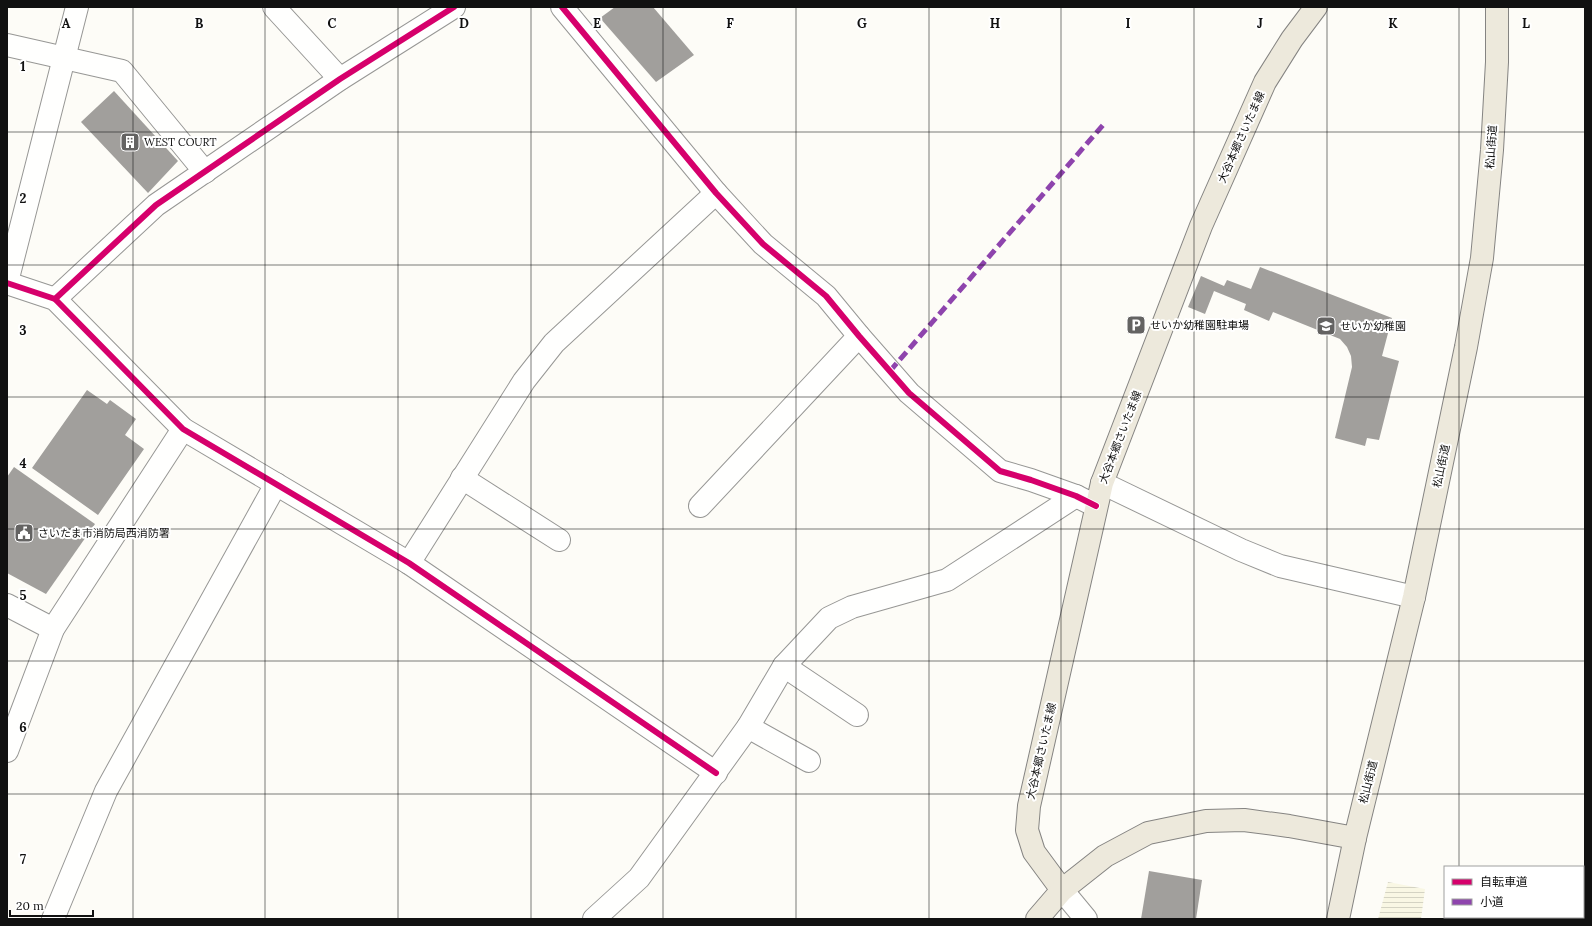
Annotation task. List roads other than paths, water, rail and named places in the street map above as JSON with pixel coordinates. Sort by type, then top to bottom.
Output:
[{"type":"main road","name":"大谷本郷さいたま線","points":[[1062,890],[1034,852],[1027,830],[1029,806],[1102,483],[1202,226],[1265,82],[1292,39],[1316,7]]},
{"type":"main road","name":"松山街道","points":[[1338,919],[1355,838],[1414,597],[1466,347],[1482,258],[1492,150],[1497,62],[1498,7]]},
{"type":"main road","points":[[1037,919],[1062,890],[1105,856],[1148,833],[1206,820],[1244,820],[1289,826],[1355,838]]},
{"type":"street","points":[[77,7],[7,283],[55,299],[183,429],[409,563],[716,773]]},
{"type":"street","points":[[274,7],[340,80]]},
{"type":"street","points":[[55,299],[156,205],[340,80],[454,7]]},
{"type":"street","points":[[562,7],[716,193],[764,244],[826,296],[909,393],[1000,471],[1076,496],[1096,506]]},
{"type":"street","points":[[7,45],[122,71],[204,172]]},
{"type":"street","points":[[409,563],[524,382],[554,343],[716,193]]},
{"type":"street","points":[[700,506],[859,336]]},
{"type":"street","points":[[7,751],[53,629],[183,429]]},
{"type":"street","points":[[462,478],[559,540]]},
{"type":"street","points":[[1102,483],[1241,550],[1280,566],[1414,597]]},
{"type":"street","points":[[53,919],[106,791],[276,484]]},
{"type":"street","points":[[594,919],[639,878],[748,727],[784,666],[829,618],[852,607],[947,580],[1076,496]]},
{"type":"street","points":[[7,605],[53,629]]},
{"type":"street","points":[[784,666],[857,714]]},
{"type":"street","points":[[748,727],[809,761]]},
{"type":"street","points":[[1062,890],[1086,919]]},
{"type":"place","name":"WEST COURT","points":[[130,142]]},
{"type":"place","name":"せいか幼稚園駐車場","points":[[1136,325]]},
{"type":"place","name":"せいか幼稚園","points":[[1326,326]]},
{"type":"place","name":"さいたま市消防局西消防署","points":[[24,533]]}]
